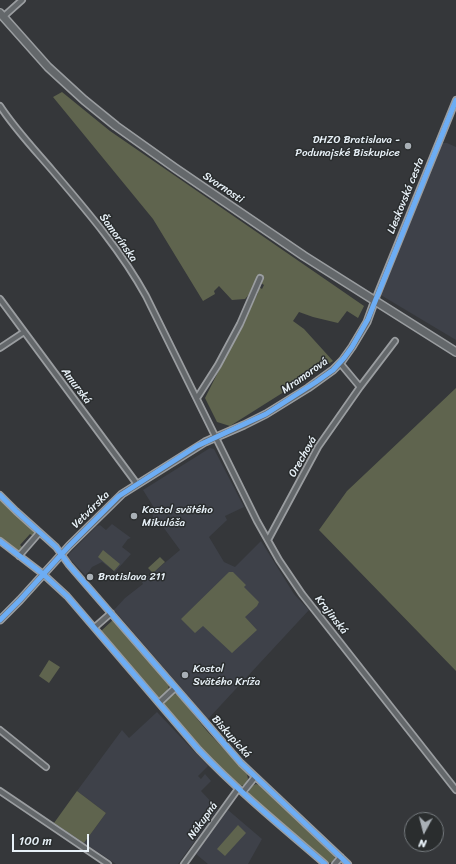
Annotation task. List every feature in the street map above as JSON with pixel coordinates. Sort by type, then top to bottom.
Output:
[{"type":"main road","name":"Svornosti","points":[[1,15],[48,67],[84,100],[116,126],[291,248],[456,352]]},
{"type":"street","points":[[1,15],[22,0]]},
{"type":"street","name":"Lieskovská cesta","points":[[375,300],[456,100]]},
{"type":"street","name":"Šamorínska","points":[[0,106],[12,123],[112,242],[125,260],[146,296],[215,437]]},
{"type":"street","points":[[197,398],[218,365],[236,331],[260,278]]},
{"type":"street","name":"Amurská","points":[[0,299],[137,484]]},
{"type":"street","name":"Mramorová","points":[[215,437],[244,425],[288,401],[325,376],[348,354],[362,330],[375,300]]},
{"type":"street","points":[[0,348],[24,332]]},
{"type":"street","name":"Orechová","points":[[268,540],[316,450],[360,387],[395,341]]},
{"type":"street","points":[[340,363],[360,387]]},
{"type":"street","name":"Vetvárska","points":[[0,620],[118,498],[189,451],[215,437]]},
{"type":"street","name":"Krajinská","points":[[215,437],[279,560],[302,594],[456,790]]},
{"type":"street","name":"Biskupická","points":[[0,495],[39,533],[56,547],[66,561],[219,739],[255,777],[348,864]]},
{"type":"street","points":[[19,556],[39,533]]},
{"type":"street","points":[[0,541],[43,574],[67,596],[199,750],[240,791],[325,864]]},
{"type":"street","points":[[95,628],[111,613]]},
{"type":"street","points":[[159,703],[175,688]]},
{"type":"street","points":[[0,730],[46,767]]},
{"type":"street","name":"Nákupná","points":[[184,864],[240,791],[255,777]]},
{"type":"street","points":[[0,790],[108,864]]},
{"type":"street","points":[[335,864],[341,857]]},
{"type":"shaded area","points":[[434,143],[447,143],[456,147],[456,340],[374,291]]},
{"type":"shaded area","points":[[210,448],[214,449],[244,507],[225,516],[227,520],[209,537],[224,562],[235,567],[261,541],[294,594],[309,610],[208,719],[114,610],[125,598],[143,584],[142,582],[180,550],[158,520],[153,524],[153,506],[143,490]]},
{"type":"shaded area","points":[[112,524],[131,538],[128,539],[122,547],[131,554],[115,572],[102,562],[92,567],[86,576],[68,557],[69,554],[97,526],[100,525],[106,530]]},
{"type":"shaded area","points":[[157,712],[208,766],[198,776],[201,779],[205,774],[211,781],[201,791],[218,809],[178,864],[116,864],[84,843],[106,813],[77,791],[122,730],[129,738]]},
{"type":"shaded area","points":[[228,810],[262,839],[248,864],[208,864],[196,854]]},
{"type":"green space","points":[[62,92],[110,131],[364,306],[358,318],[347,311],[338,323],[299,312],[293,321],[304,329],[333,361],[230,426],[217,422],[205,398],[258,293],[259,287],[262,289],[264,285],[261,283],[263,279],[245,299],[232,300],[219,286],[214,291],[215,294],[203,301],[153,219],[53,97]]},
{"type":"green space","points":[[456,388],[456,671],[319,530],[347,491]]},
{"type":"green space","points":[[0,499],[34,532],[33,536],[30,534],[20,545],[23,548],[19,551],[0,537]]},
{"type":"green space","points":[[103,550],[120,564],[114,571],[98,557]]},
{"type":"green space","points":[[160,557],[165,562],[153,573],[148,568]]},
{"type":"green space","points":[[229,572],[233,572],[246,585],[244,587],[259,602],[257,606],[245,617],[257,630],[232,653],[203,626],[195,633],[181,619]]},
{"type":"green space","points":[[114,619],[169,685],[164,695],[158,698],[155,696],[101,631]]},
{"type":"green space","points":[[49,660],[60,667],[49,683],[39,676]]},
{"type":"green space","points":[[175,694],[178,695],[207,731],[247,774],[248,779],[245,785],[237,785],[227,776],[165,706],[164,703]]},
{"type":"green space","points":[[256,784],[259,785],[334,853],[335,859],[329,863],[326,862],[249,795],[250,788]]},
{"type":"green space","points":[[77,791],[106,813],[84,843],[54,823]]},
{"type":"green space","points":[[238,825],[246,833],[225,856],[217,849]]},
{"type":"cycle path","points":[[0,620],[69,546],[119,496],[197,446],[266,414],[333,370],[344,358],[368,319],[456,100]]},
{"type":"cycle path","points":[[0,495],[56,547],[69,565],[241,763],[348,864]]},
{"type":"cycle path","points":[[0,541],[43,574],[67,596],[199,750],[229,780],[325,864]]},
{"type":"place","name":"DHZO Bratislava - Podunajské Biskupice","points":[[408,146]]},
{"type":"place","name":"Kostol svätého Mikuláša","points":[[134,516]]},
{"type":"place","name":"Bratislava 211","points":[[90,577]]},
{"type":"place","name":"Kostol Svätého Kríža","points":[[185,675]]}]
